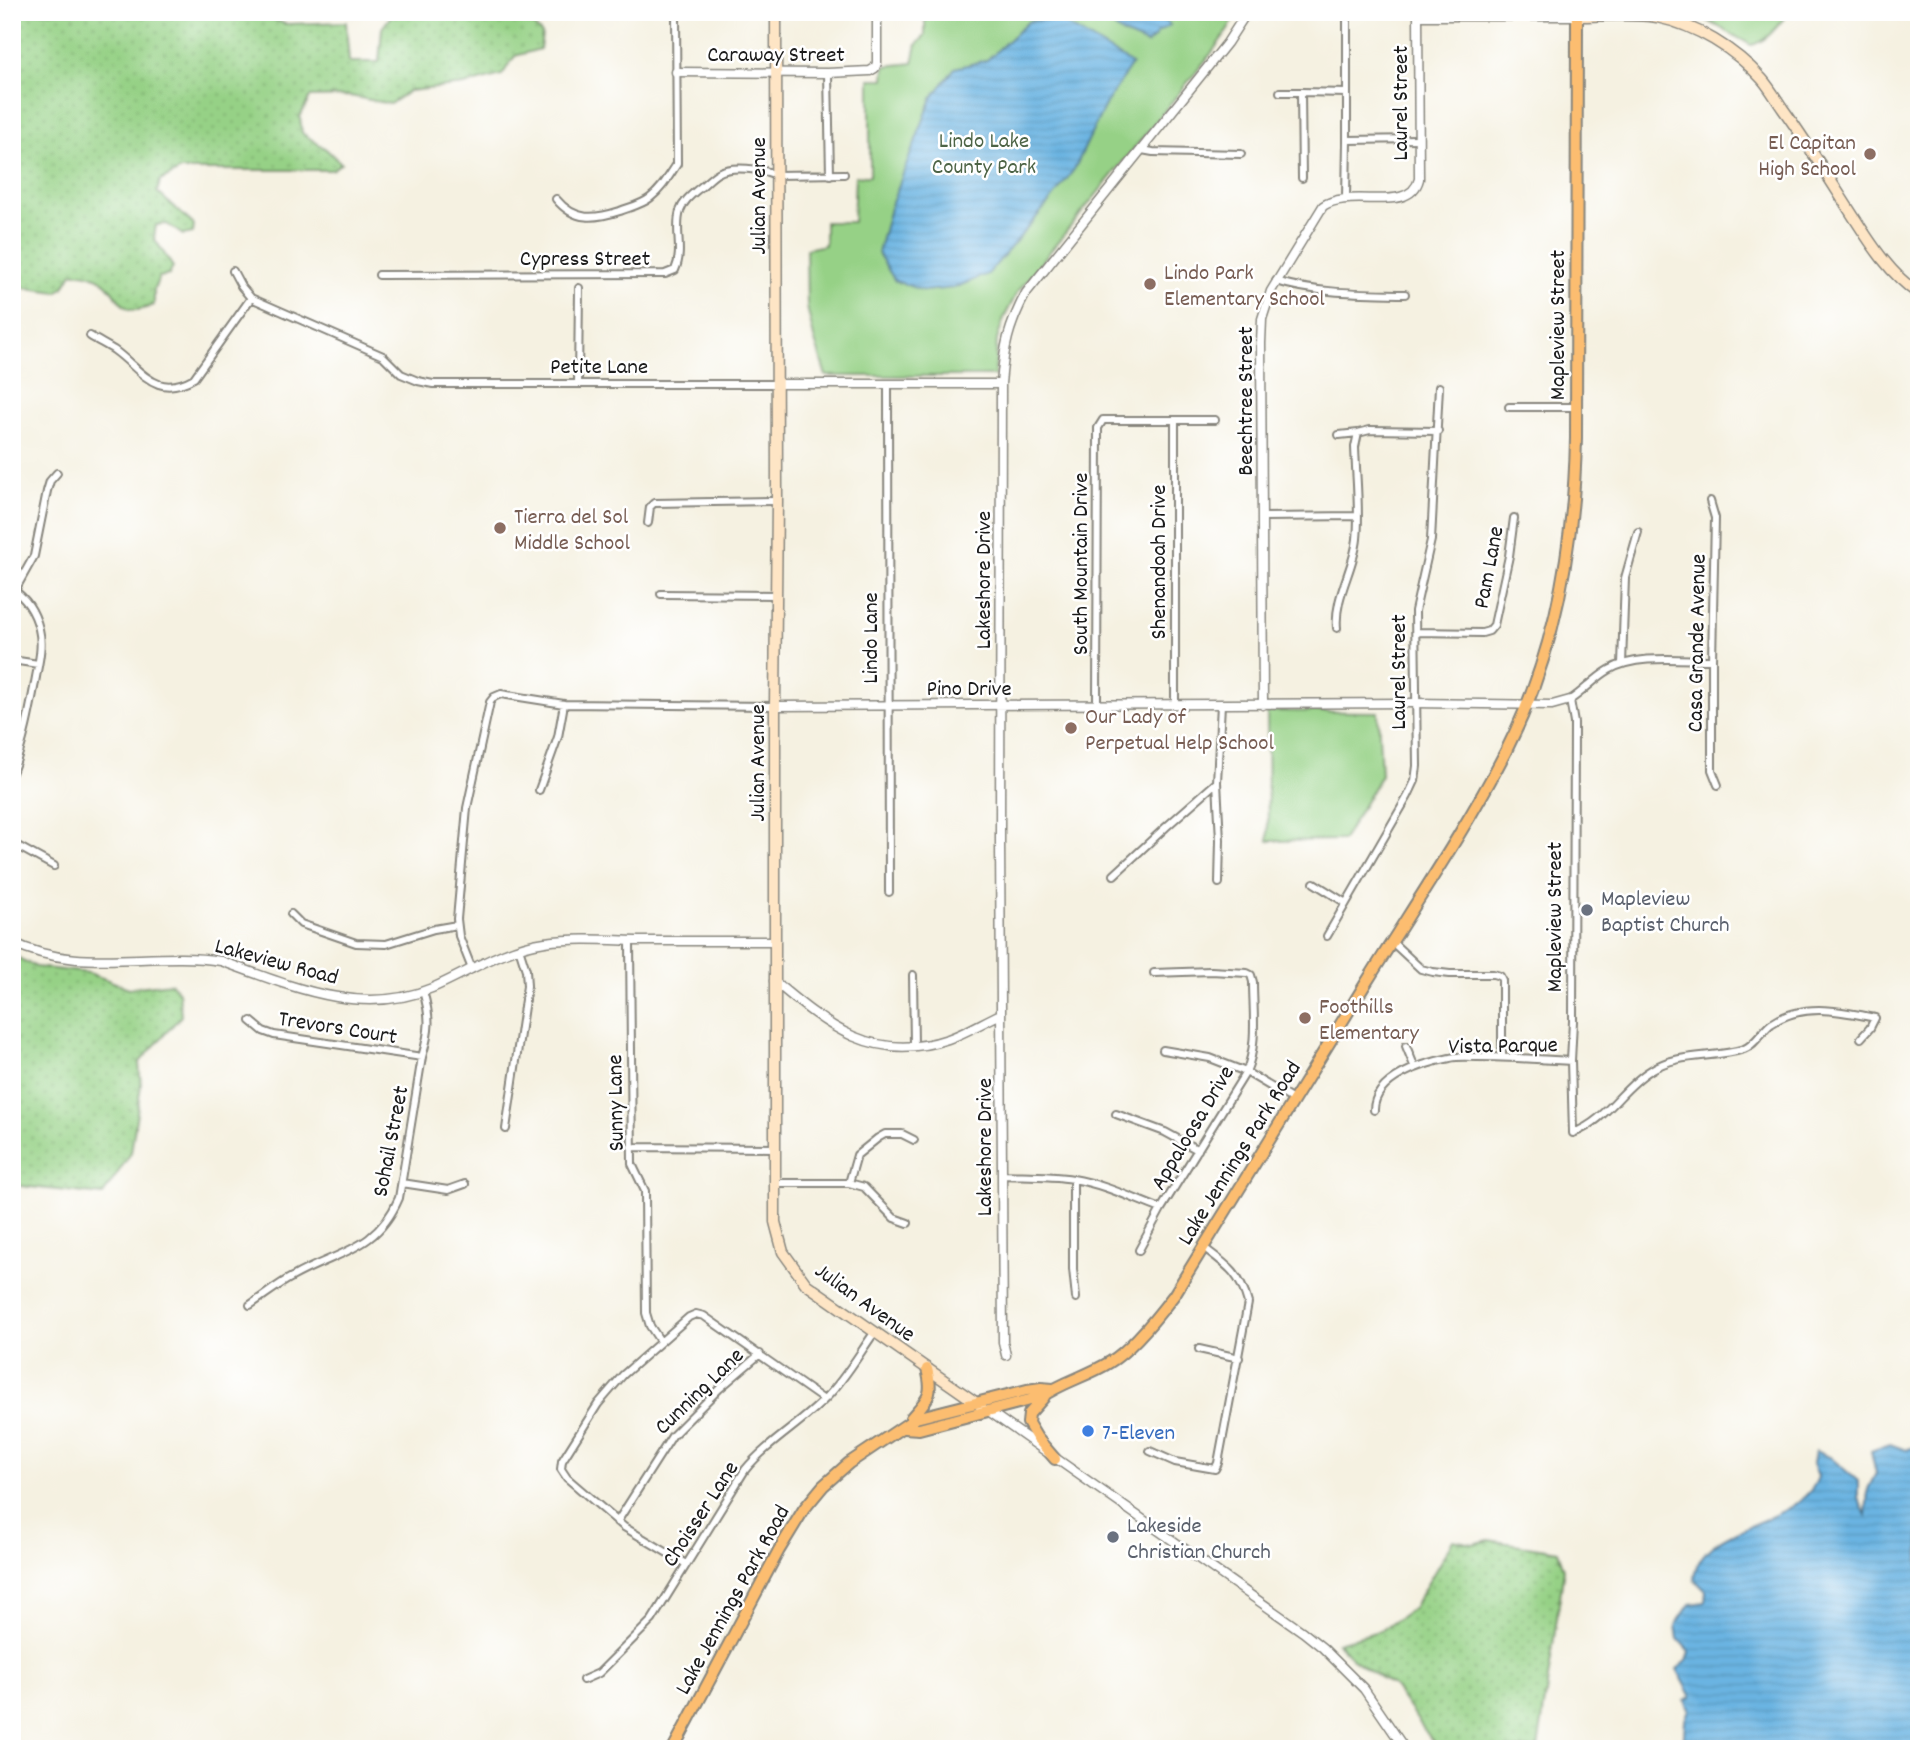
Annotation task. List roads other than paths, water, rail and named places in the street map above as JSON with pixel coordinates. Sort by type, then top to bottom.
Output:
[{"type":"main road","name":"Julian Avenue","points":[[776,12],[776,1229],[790,1264],[814,1291],[987,1410]]},
{"type":"main road","points":[[1577,14],[1654,17],[1674,21],[1709,37],[1748,66],[1762,79],[1797,128],[1873,247],[1896,275],[1919,293]]},
{"type":"main road","name":"Mapleview Street","points":[[1549,636],[1565,569],[1574,506],[1577,14]]},
{"type":"main road","name":"Lake Jennings Park Road","points":[[904,1428],[919,1429],[1041,1397],[1116,1358],[1161,1312],[1295,1101],[1470,815],[1506,750],[1549,636]]},
{"type":"main road","points":[[904,1428],[930,1395],[931,1383],[927,1369]]},
{"type":"main road","name":"Lake Jennings Park Road","points":[[673,1749],[783,1544],[804,1509],[823,1486],[849,1462],[916,1418],[1041,1388],[1053,1389]]},
{"type":"main road","points":[[1053,1389],[1032,1409],[1027,1419],[1029,1427],[1055,1459]]},
{"type":"street","points":[[556,199],[563,207],[582,217],[596,218],[639,205],[651,198],[677,164],[676,12]]},
{"type":"street","name":"Caraway Street","points":[[676,72],[870,71],[877,63],[877,12]]},
{"type":"street","name":"Lakeshore Drive","points":[[1006,1355],[1003,1342],[1001,1014],[1001,384],[1004,352],[1026,293],[1227,43],[1247,12]]},
{"type":"street","points":[[1346,198],[1347,12]]},
{"type":"street","points":[[1418,14],[1577,14]]},
{"type":"street","name":"Laurel Street","points":[[1346,198],[1402,198],[1417,187],[1418,14]]},
{"type":"street","points":[[828,73],[830,174]]},
{"type":"street","points":[[1280,92],[1347,93]]},
{"type":"street","points":[[1301,92],[1302,178]]},
{"type":"street","points":[[1347,140],[1419,139]]},
{"type":"street","points":[[1142,150],[1241,154]]},
{"type":"street","name":"Cypress Street","points":[[379,275],[664,274],[675,270],[677,265],[681,209],[688,197],[718,173],[729,169],[767,171],[776,175],[844,174]]},
{"type":"street","name":"Beechtree Street","points":[[1264,705],[1262,319],[1266,302],[1276,281],[1323,206],[1346,198]]},
{"type":"street","points":[[90,336],[112,349],[146,378],[159,385],[173,387],[185,383],[194,378],[251,298],[233,271]]},
{"type":"street","points":[[1276,281],[1323,291],[1405,295]]},
{"type":"street","points":[[578,384],[579,288]]},
{"type":"street","name":"Petite Lane","points":[[251,298],[383,356],[401,374],[418,382],[433,384],[1001,384]]},
{"type":"street","name":"Lindo Lane","points":[[888,384],[889,892]]},
{"type":"street","name":"Laurel Street","points":[[1327,936],[1409,796],[1415,781],[1415,611],[1431,540],[1439,387]]},
{"type":"street","points":[[1509,407],[1576,407]]},
{"type":"street","points":[[1175,420],[1215,419]]},
{"type":"street","name":"South Mountain Drive","points":[[1097,705],[1098,428],[1103,420],[1175,420]]},
{"type":"street","name":"Shenandoah Drive","points":[[1175,420],[1175,704]]},
{"type":"street","points":[[1339,435],[1370,430],[1438,431]]},
{"type":"street","points":[[1337,628],[1337,607],[1357,539],[1355,447],[1358,433]]},
{"type":"street","points":[[12,773],[29,721],[41,643],[37,621],[30,607],[14,589],[34,556],[47,491],[50,481],[57,473]]},
{"type":"street","points":[[648,523],[650,507],[654,503],[777,501]]},
{"type":"street","name":"Casa Grande Avenue","points":[[1710,501],[1715,518],[1712,770],[1718,785]]},
{"type":"street","points":[[1263,517],[1357,516]]},
{"type":"street","name":"Pam Lane","points":[[1416,632],[1489,631],[1494,625],[1514,518]]},
{"type":"street","points":[[1622,664],[1625,578],[1638,532]]},
{"type":"street","points":[[660,594],[777,596]]},
{"type":"street","points":[[12,660],[38,664]]},
{"type":"street","points":[[1570,700],[1582,693],[1598,677],[1636,660],[1712,660]]},
{"type":"street","name":"Pino Drive","points":[[472,969],[457,925],[467,808],[492,699],[501,694],[564,704],[775,706],[1415,703],[1552,705],[1570,700]]},
{"type":"street","name":"Mapleview Street","points":[[1570,700],[1574,723],[1573,1021],[1570,1061],[1573,1133],[1586,1128],[1612,1107],[1653,1068],[1677,1059],[1746,1049],[1768,1027],[1787,1016],[1822,1009],[1875,1018],[1861,1038]]},
{"type":"street","points":[[539,790],[558,737],[564,704]]},
{"type":"street","points":[[1219,883],[1217,782],[1221,704]]},
{"type":"street","points":[[1417,766],[1427,770]]},
{"type":"street","points":[[1114,875],[1217,782]]},
{"type":"street","points":[[12,843],[54,866]]},
{"type":"street","points":[[1314,883],[1346,903]]},
{"type":"street","points":[[291,914],[301,924],[356,943],[386,944],[457,925]]},
{"type":"street","name":"Lakeview Road","points":[[12,942],[37,952],[73,960],[158,958],[221,961],[303,990],[330,997],[365,1000],[403,997],[423,991],[503,952],[558,941],[774,941]]},
{"type":"street","name":"Sunny Lane","points":[[630,941],[631,1147],[633,1169],[645,1191],[646,1313],[650,1326],[660,1341]]},
{"type":"street","points":[[1392,942],[1421,969],[1500,976],[1502,1057]]},
{"type":"street","points":[[506,1129],[527,986],[526,970],[519,948]]},
{"type":"street","name":"Appaloosa Drive","points":[[1139,1250],[1252,1059],[1254,982],[1251,975],[1247,972],[1154,972]]},
{"type":"street","points":[[913,975],[914,1045]]},
{"type":"street","points":[[774,981],[825,1022],[850,1036],[886,1045],[914,1045],[949,1038],[1001,1014]]},
{"type":"street","name":"Sohail Street","points":[[250,1305],[292,1277],[373,1237],[394,1209],[402,1183],[430,1023],[423,991]]},
{"type":"street","name":"Trevors Court","points":[[251,1021],[263,1031],[274,1035],[422,1057]]},
{"type":"street","points":[[1406,1046],[1415,1068]]},
{"type":"street","points":[[1163,1050],[1210,1058],[1246,1072],[1295,1101]]},
{"type":"street","name":"Vista Parque","points":[[1374,1110],[1374,1102],[1381,1089],[1392,1080],[1415,1068],[1451,1058],[1502,1057],[1570,1061]]},
{"type":"street","points":[[1116,1114],[1165,1132],[1198,1150]]},
{"type":"street","points":[[849,1183],[857,1156],[871,1143],[885,1134],[902,1134],[914,1140]]},
{"type":"street","points":[[631,1147],[775,1148]]},
{"type":"street","points":[[1002,1175],[1073,1179],[1109,1189],[1161,1209]]},
{"type":"street","points":[[1073,1179],[1073,1269],[1076,1298]]},
{"type":"street","points":[[402,1183],[448,1190],[466,1184]]},
{"type":"street","points":[[775,1183],[849,1183],[864,1187],[894,1218],[908,1223]]},
{"type":"street","points":[[1150,1451],[1175,1462],[1215,1469],[1218,1463],[1248,1303],[1243,1286],[1229,1267],[1203,1247]]},
{"type":"street","points":[[686,1564],[617,1522],[567,1478],[561,1469],[562,1461],[604,1396],[660,1341],[696,1314],[704,1316],[824,1400]]},
{"type":"street","name":"Choisser Lane","points":[[583,1680],[601,1671],[648,1625],[751,1463],[824,1400],[874,1333]]},
{"type":"street","points":[[1199,1349],[1239,1358]]},
{"type":"street","name":"Cunning Lane","points":[[617,1522],[672,1436],[760,1354]]},
{"type":"street","points":[[987,1410],[1323,1648],[1364,1689],[1405,1749]]},
{"type":"water","points":[[1094,12],[1162,12],[1161,15],[1170,25],[1147,44],[1123,34]]},
{"type":"water","points":[[1056,18],[1132,64],[1105,105],[1075,168],[988,274],[954,288],[924,291],[895,281],[878,253],[890,208],[932,98],[955,68],[987,60],[1029,21]]},
{"type":"water","points":[[1890,1444],[1906,1450],[1919,1445],[1919,1749],[1683,1749],[1685,1720],[1689,1709],[1685,1700],[1692,1697],[1677,1669],[1687,1661],[1690,1652],[1678,1639],[1676,1625],[1690,1604],[1705,1602],[1706,1591],[1694,1579],[1699,1561],[1725,1537],[1797,1503],[1810,1491],[1818,1477],[1813,1464],[1815,1451],[1830,1457],[1858,1481],[1858,1498],[1866,1515],[1868,1489],[1876,1473],[1871,1451]]},
{"type":"place","name":"El Capitan High School","points":[[1870,154]]},
{"type":"place","name":"Lindo Park Elementary School","points":[[1150,284]]},
{"type":"place","name":"Tierra del Sol Middle School","points":[[500,528]]},
{"type":"place","name":"Our Lady of Perpetual Help School","points":[[1071,728]]},
{"type":"place","name":"Mapleview Baptist Church","points":[[1587,910]]},
{"type":"place","name":"Foothills Elementary","points":[[1305,1018]]},
{"type":"place","name":"7-Eleven","points":[[1088,1431]]},
{"type":"place","name":"Lakeside Christian Church","points":[[1113,1537]]},
{"type":"park label","name":"Lindo Lake County Park","points":[[984,152]]}]
